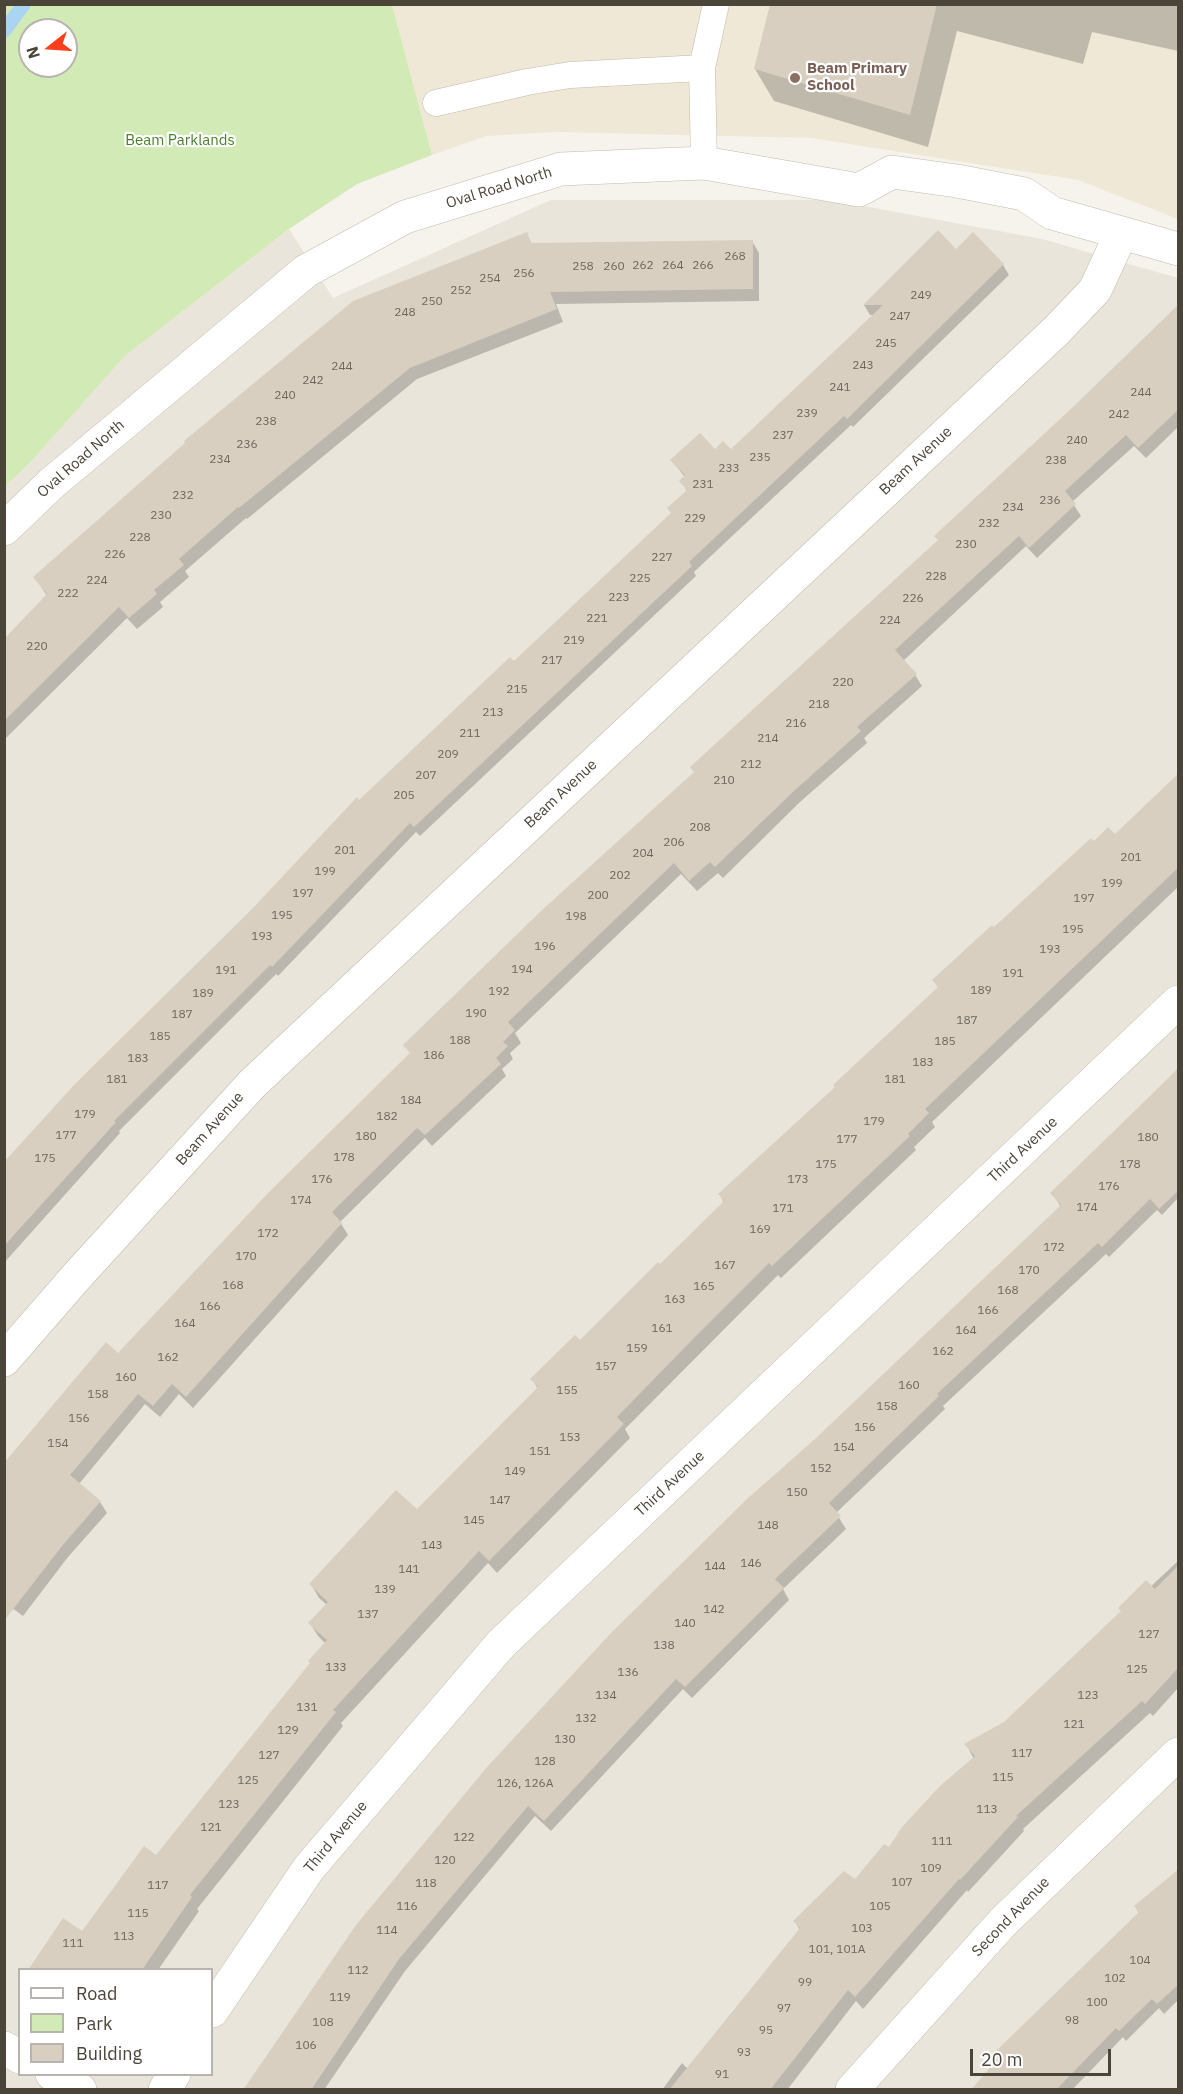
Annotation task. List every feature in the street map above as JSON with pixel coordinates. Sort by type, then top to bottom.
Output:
[{"type":"street","name":"Oval Road North","points":[[4,528],[52,483],[306,271],[405,217],[561,169],[704,163],[860,190],[892,172],[957,181],[1024,194],[1052,213],[1179,249]]},
{"type":"street","name":"Beam Avenue","points":[[4,1360],[77,1276],[252,1084],[1056,331],[1095,290],[1121,234]]},
{"type":"street","name":"Third Avenue","points":[[213,2010],[309,1868],[501,1644],[1179,1002]]},
{"type":"street","name":"Second Avenue","points":[[852,2090],[1003,1922],[1179,1754]]},
{"type":"street","points":[[4,2048],[18,2056]]},
{"type":"street","points":[[56,2076],[80,2090]]},
{"type":"street","points":[[165,2090],[173,2076]]},
{"type":"lane","points":[[704,163],[702,69],[716,4]]},
{"type":"lane","points":[[436,103],[527,82],[570,75],[702,69]]},
{"type":"shaded area","name":"Beam Primary School","points":[[392,5],[1178,5],[1178,219],[1078,180],[811,138],[555,132],[486,136],[432,155]]},
{"type":"shaded area","points":[[551,200],[831,200],[1042,239],[1178,278],[1178,2089],[5,2089],[4,486],[27,466],[125,356],[289,229],[333,298]]},
{"type":"green space","name":"Beam Parklands","points":[[5,4],[392,5],[432,155],[357,184],[289,229],[125,356],[27,466],[5,486]]},
{"type":"building","name":"Beam Primary School","points":[[770,4],[937,4],[910,115],[754,69]]},
{"type":"building","points":[[938,230],[956,249],[973,232],[1004,264],[847,419],[844,416],[689,562],[692,566],[414,827],[410,823],[272,967],[270,965],[114,1121],[116,1122],[4,1246],[4,1162],[75,1084],[253,908],[357,797],[359,800],[510,657],[514,661],[671,513],[667,508],[687,490],[679,481],[685,475],[670,460],[700,433],[715,449],[723,441],[731,449],[883,305],[863,305]]},
{"type":"building","points":[[527,232],[531,243],[753,240],[753,289],[550,292],[557,309],[410,368],[238,507],[179,559],[184,565],[154,590],[157,594],[129,618],[119,607],[4,721],[4,639],[47,594],[33,577],[185,443],[184,441],[353,301]]},
{"type":"building","points":[[1179,304],[1179,409],[1138,448],[1126,435],[1065,491],[1076,504],[1029,548],[1019,536],[895,650],[917,674],[857,727],[861,731],[715,867],[710,862],[689,881],[674,863],[508,1022],[515,1030],[503,1042],[508,1046],[496,1058],[501,1064],[425,1135],[417,1128],[332,1212],[342,1223],[186,1397],[172,1384],[153,1406],[138,1394],[70,1475],[101,1501],[62,1546],[4,1621],[4,1463],[106,1342],[118,1353],[269,1192],[410,1053],[403,1045],[541,911],[694,772],[690,767],[938,540],[934,536],[1073,407]]},
{"type":"building","points":[[1179,773],[1179,867],[925,1109],[929,1113],[908,1134],[910,1136],[772,1266],[769,1263],[693,1339],[617,1417],[624,1424],[489,1561],[479,1551],[333,1710],[336,1712],[190,1895],[192,1897],[143,1968],[29,1968],[63,1918],[82,1931],[144,1846],[156,1855],[310,1663],[308,1661],[327,1640],[308,1623],[328,1602],[309,1584],[396,1490],[417,1509],[538,1387],[530,1379],[575,1335],[580,1340],[658,1262],[660,1264],[724,1201],[718,1194],[835,1087],[833,1085],[938,987],[932,980],[1091,838],[1094,841],[1108,827],[1115,834]]},
{"type":"building","points":[[1179,1068],[1179,1190],[1159,1209],[1150,1199],[1102,1247],[1098,1243],[937,1394],[939,1396],[829,1503],[841,1516],[775,1579],[784,1588],[685,1687],[676,1679],[544,1821],[528,1806],[399,1959],[311,2090],[243,2090],[356,1925],[488,1766],[611,1633],[747,1499],[815,1439],[1061,1205],[1050,1193]]},
{"type":"building","points":[[1179,1565],[1179,1667],[1145,1704],[1142,1701],[1016,1816],[1018,1817],[959,1879],[855,1997],[848,1990],[770,2090],[669,2090],[800,1928],[793,1921],[844,1871],[855,1879],[884,1844],[889,1847],[902,1827],[941,1785],[975,1756],[964,1744],[1004,1722],[1121,1611],[1118,1608],[1146,1580],[1155,1589]]},
{"type":"building","points":[[1179,1869],[1179,1984],[1157,2004],[1152,1999],[1119,2031],[1116,2028],[1056,2090],[971,2090],[998,2058],[994,2053],[1139,1912],[1134,1906]]},
{"type":"waterway","points":[[4,31],[24,4]]},
{"type":"place","name":"Beam Primary School","points":[[795,78]]}]
